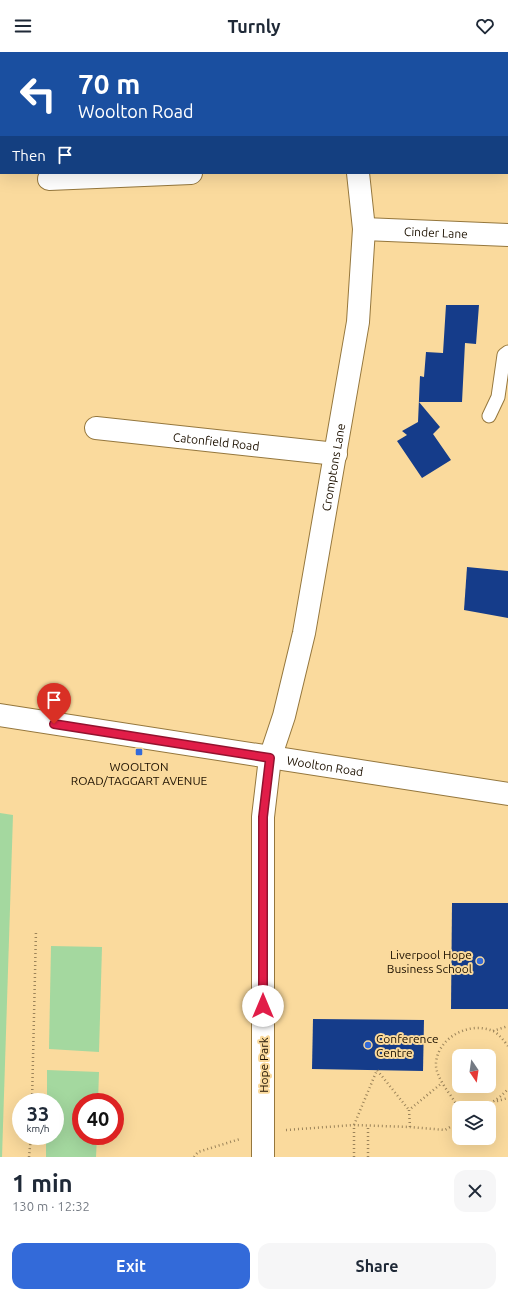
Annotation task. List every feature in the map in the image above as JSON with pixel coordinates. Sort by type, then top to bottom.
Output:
[{"type":"street","points":[[49,179],[167,174]]},
{"type":"street","name":"Cromptons Lane","points":[[270,758],[288,699],[304,633],[358,322],[364,229],[358,174]]},
{"type":"street","name":"Cinder Lane","points":[[364,229],[508,235]]},
{"type":"street","name":"Catonfield Road","points":[[96,428],[336,454]]},
{"type":"street","name":"Woolton Road","points":[[0,715],[508,794]]},
{"type":"street","name":"Hope Park","points":[[263,1157],[263,817],[270,758]]},
{"type":"lane","points":[[489,416],[498,397],[504,355],[508,352]]},
{"type":"path","points":[[32,1093],[36,930]]},
{"type":"path","points":[[454,1101],[442,1083],[436,1063],[442,1046],[456,1034],[472,1027],[493,1031],[508,1026]]},
{"type":"path","points":[[493,1031],[508,1046]]},
{"type":"path","points":[[354,1157],[354,1125],[377,1070],[409,1110],[410,1127]]},
{"type":"path","points":[[409,1110],[442,1083]]},
{"type":"path","points":[[496,1101],[508,1089]]},
{"type":"path","points":[[496,1102],[508,1098]]},
{"type":"path","points":[[194,1157],[198,1152],[263,1131],[354,1125],[445,1130],[452,1126]]},
{"type":"path","points":[[368,1126],[368,1157]]},
{"type":"path","points":[[30,1157],[31,1145]]},
{"type":"green space","points":[[0,813],[13,815],[2,1157],[0,1157]]},
{"type":"green space","points":[[51,946],[102,947],[99,1052],[49,1049]]},
{"type":"green space","points":[[47,1070],[99,1072],[98,1093],[72,1093],[72,1145],[97,1145],[96,1157],[46,1157],[46,1145],[64,1145],[64,1093],[47,1093]]},
{"type":"building","points":[[446,305],[479,305],[476,344],[465,343],[462,402],[419,402],[440,427],[433,434],[451,460],[422,478],[397,441],[407,435],[402,431],[418,422],[420,376],[424,377],[426,352],[443,353]]},
{"type":"building","points":[[467,567],[508,571],[508,618],[464,610]]},
{"type":"building","name":"Liverpool Hope Business School","points":[[452,903],[508,903],[508,1009],[451,1009]]},
{"type":"building","name":"Conference Centre","points":[[313,1019],[424,1020],[423,1071],[312,1069]]},
{"type":"place","name":"WOOLTON ROAD/TAGGART AVENUE","points":[[139,752]]},
{"type":"place","name":"Liverpool Hope Business School","points":[[480,961]]},
{"type":"place","name":"Conference Centre","points":[[368,1045]]},
{"type":"route","points":[[54,724],[202,746],[270,758],[263,817],[263,1006]]}]
